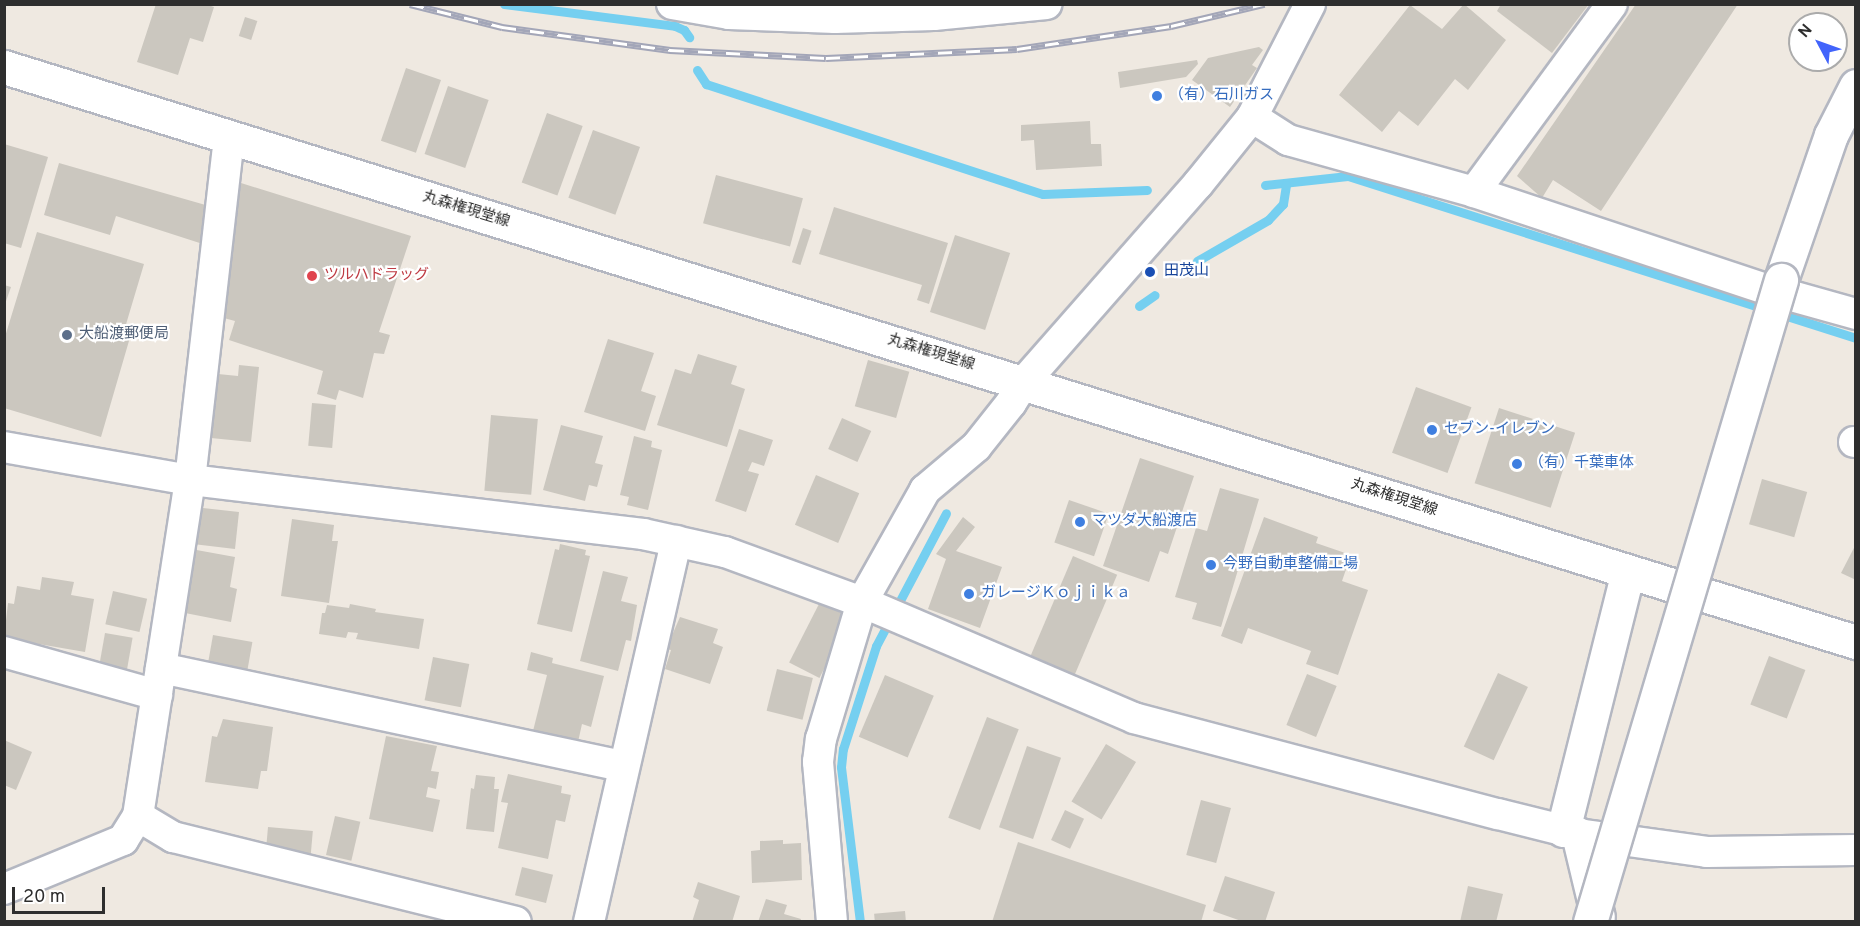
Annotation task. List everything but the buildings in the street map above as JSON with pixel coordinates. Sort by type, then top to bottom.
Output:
[{"type":"main road","name":"丸森権現堂線","points":[[4,67],[1856,642]]},
{"type":"main road","points":[[1590,921],[1781,280],[1831,135],[1856,86]]},
{"type":"main road","points":[[1599,921],[1570,832],[1628,572]]},
{"type":"street","points":[[672,4],[846,18],[934,15],[1046,4]]},
{"type":"street","points":[[832,921],[818,762],[821,739],[881,610],[926,490],[976,447],[1011,403],[1024,382],[1198,184],[1252,117],[1310,4]]},
{"type":"street","points":[[1474,192],[1612,4]]},
{"type":"street","points":[[1252,117],[1288,140],[1474,192],[1763,288],[1856,314]]},
{"type":"street","points":[[4,889],[123,840],[138,816],[190,480],[229,137]]},
{"type":"street","points":[[4,447],[190,480],[643,534],[676,541],[725,552],[881,610],[1134,718],[1570,832],[1707,852],[1856,850]]},
{"type":"street","points":[[589,921],[676,541]]},
{"type":"street","points":[[4,652],[624,766]]},
{"type":"street","points":[[138,816],[173,837],[516,921]]},
{"type":"waterway","points":[[504,4],[675,26],[684,30],[689,37]]},
{"type":"waterway","points":[[697,70],[706,84],[1043,194],[1147,190]]},
{"type":"waterway","points":[[1265,185],[1348,176],[1856,338]]},
{"type":"waterway","points":[[1197,261],[1268,220],[1283,204],[1286,185]]},
{"type":"waterway","points":[[1139,306],[1155,295]]},
{"type":"waterway","points":[[860,922],[841,767],[843,749],[876,646],[946,513]]},
{"type":"railway","points":[[410,4],[502,27],[670,50],[826,58],[1017,49],[1171,26],[1264,4]]},
{"type":"place","name":"（有）石川ガス","points":[[1157,96]]},
{"type":"place","name":"田茂山","points":[[1150,272]]},
{"type":"place","name":"ツルハドラッグ","points":[[312,276]]},
{"type":"place","name":"大船渡郵便局","points":[[67,335]]},
{"type":"place","name":"セブン-イレブン","points":[[1432,430]]},
{"type":"place","name":"（有）千葉車体","points":[[1517,464]]},
{"type":"place","name":"マツダ大船渡店","points":[[1080,522]]},
{"type":"place","name":"今野自動車整備工場","points":[[1211,565]]},
{"type":"place","name":"ガレージＫｏｊｉｋａ","points":[[969,594]]}]
